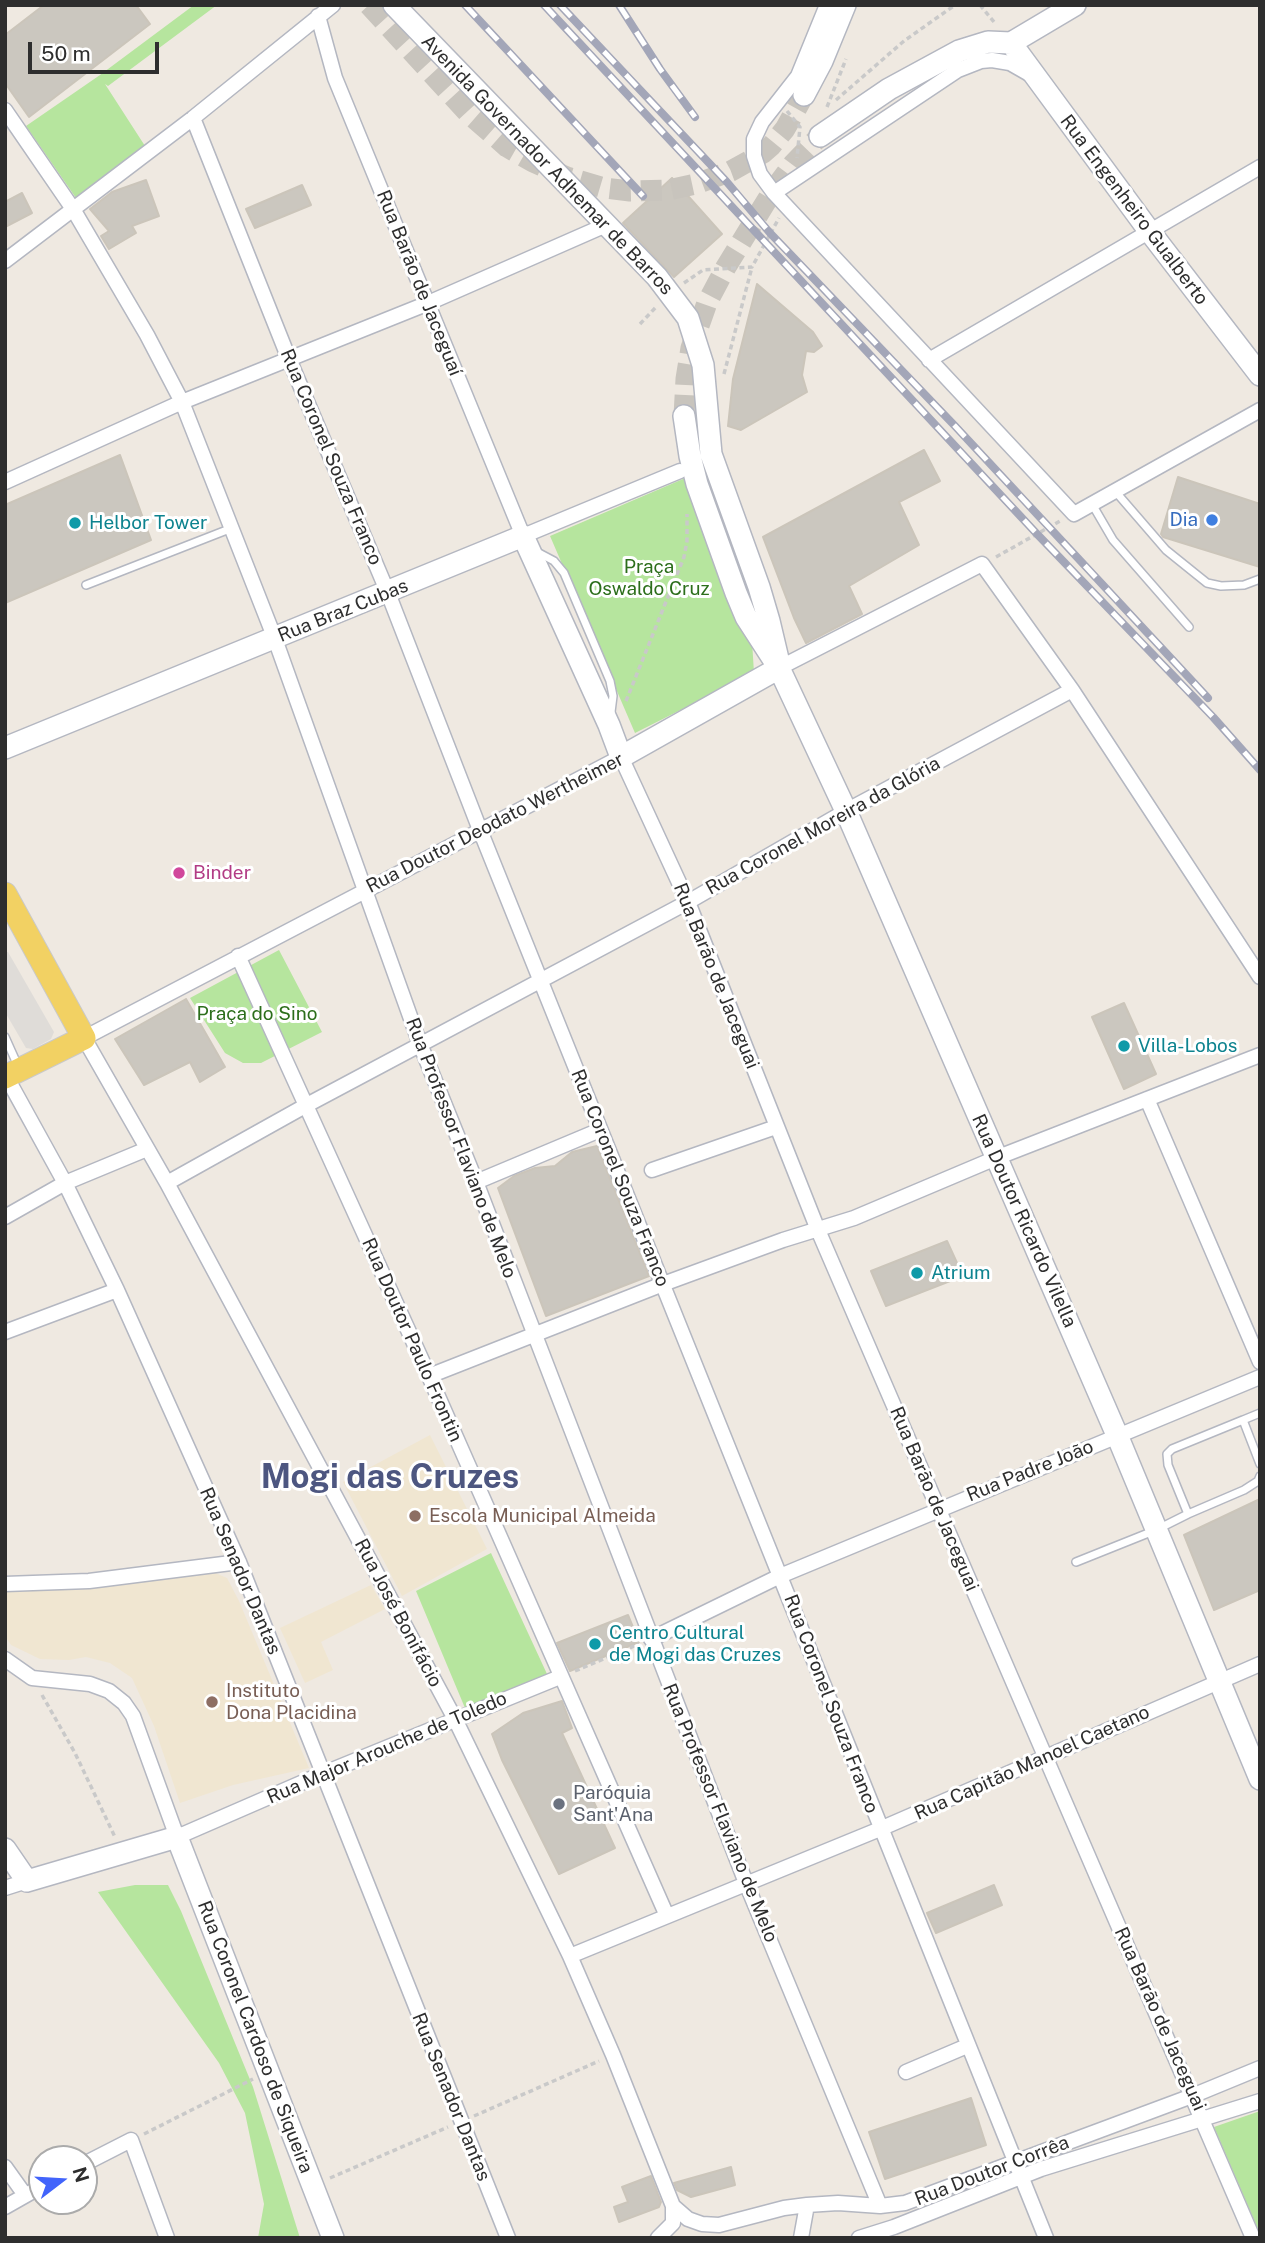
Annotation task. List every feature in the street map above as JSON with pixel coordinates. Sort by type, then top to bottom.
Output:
[{"type":"main road","name":"Avenida Governador Adhemar de Barros","points":[[394,5],[670,292],[688,318],[699,346],[711,454],[769,621],[779,668]]},
{"type":"main road","points":[[804,95],[822,61],[845,5]]},
{"type":"main road","points":[[815,128],[959,51],[988,42],[1011,43],[1075,5]]},
{"type":"main road","name":"Rua Engenheiro Gualberto","points":[[1011,43],[1150,232],[1260,375]]},
{"type":"main road","points":[[684,416],[697,484],[726,567],[746,617],[779,668]]},
{"type":"main road","name":"Rua Braz Cubas","points":[[5,748],[388,593],[525,541]]},
{"type":"main road","name":"Rua Barão de Jaceguaí","points":[[525,541],[611,729],[621,757]]},
{"type":"main road","name":"Rua Doutor Deodato Wertheimer","points":[[621,757],[779,668]]},
{"type":"main road","name":"Rua Doutor Ricardo Vilella","points":[[779,668],[846,811],[1117,1435],[1260,1779]]},
{"type":"main road","points":[[5,894],[15,919],[84,1038]]},
{"type":"main road","name":"Rua Doutor Deodato Wertheimer","points":[[10,1074],[84,1038]]},
{"type":"main road","name":"Rua Major Arouche de Toledo","points":[[27,1881],[177,1837]]},
{"type":"main road","name":"Rua Coronel Cardoso de Siqueira","points":[[177,1837],[270,2071],[329,2234]]},
{"type":"main road","points":[[5,1849],[27,1881]]},
{"type":"main road","name":"Rua Major Arouche de Toledo","points":[[122,1852],[164,1853],[182,1864],[195,1883]]},
{"type":"street","points":[[5,261],[193,118],[316,11],[333,5]]},
{"type":"street","points":[[827,5],[802,69],[762,122],[754,139],[753,150],[758,168],[774,193],[1074,514],[1260,410]]},
{"type":"street","name":"Rua Barão de Jaceguaí","points":[[316,11],[335,78],[525,541]]},
{"type":"street","points":[[774,193],[934,85],[970,65],[981,61],[1001,61],[1019,67],[1035,77]]},
{"type":"street","name":"Rua Professor Flaviano de Melo","points":[[5,110],[73,209],[148,335],[182,402],[275,639],[420,1044],[476,1182],[746,1883],[880,2206]]},
{"type":"street","name":"Rua Coronel Souza Franco","points":[[193,118],[289,359],[388,593],[480,830],[1046,2238]]},
{"type":"street","points":[[929,360],[1260,167]]},
{"type":"street","points":[[5,482],[182,402],[426,304],[606,225]]},
{"type":"street","name":"Rua Braz Cubas","points":[[525,541],[589,508],[680,471]]},
{"type":"street","points":[[982,564],[1072,690],[1260,977]]},
{"type":"street","name":"Rua Doutor Deodato Wertheimer","points":[[779,668],[982,564]]},
{"type":"street","name":"Rua Coronel Moreira da Glória","points":[[167,1183],[305,1106],[688,902],[846,811],[1072,690]]},
{"type":"street","name":"Rua Doutor Deodato Wertheimer","points":[[84,1038],[621,757]]},
{"type":"street","name":"Rua Barão de Jaceguai","points":[[621,757],[688,902],[818,1230],[1204,2119],[1253,2238]]},
{"type":"street","name":"Rua Doutor Paulo Frontin","points":[[238,956],[429,1376],[667,1916]]},
{"type":"street","name":"Rua José Bonifácio","points":[[84,1038],[167,1183],[455,1719],[570,1956],[613,2055],[673,2207]]},
{"type":"street","points":[[429,1376],[663,1284],[783,1240],[854,1218],[996,1158],[1260,1055]]},
{"type":"street","name":"Rua Senador Dantas","points":[[10,1074],[117,1290],[239,1563],[508,2238]]},
{"type":"street","points":[[1147,1098],[1260,1362]]},
{"type":"street","points":[[652,1170],[776,1127]]},
{"type":"street","points":[[476,1182],[600,1130]]},
{"type":"street","points":[[5,1217],[65,1183],[146,1149]]},
{"type":"street","points":[[5,1332],[117,1290]]},
{"type":"street","name":"Rua Padre João","points":[[651,1639],[780,1576],[1260,1377]]},
{"type":"street","points":[[5,1584],[89,1581],[239,1563]]},
{"type":"street","points":[[5,1659],[32,1678],[90,1684],[109,1691],[124,1703],[133,1716],[177,1837]]},
{"type":"street","name":"Rua Capitão Manoel Caetano","points":[[570,1956],[880,1829],[1260,1664]]},
{"type":"street","name":"Rua Major Arouche de Toledo","points":[[177,1837],[322,1774],[560,1677]]},
{"type":"street","name":"Rua Major Arouche de Toledo","points":[[5,1888],[27,1881]]},
{"type":"street","points":[[906,2073],[967,2046]]},
{"type":"street","name":"Rua Doutor Corrêa","points":[[673,2207],[688,2219],[702,2224],[719,2225],[807,2205],[838,2203],[880,2206],[918,2200],[1260,2068]]},
{"type":"street","name":"Rua Doutor Corrêa","points":[[859,2238],[896,2232],[1021,2176],[1260,2101]]},
{"type":"street","points":[[98,2157],[131,2140],[167,2238]]},
{"type":"street","points":[[5,2167],[25,2195]]},
{"type":"street","points":[[5,2207],[28,2193]]},
{"type":"street","points":[[801,2238],[807,2205]]},
{"type":"street","points":[[658,2238],[673,2223],[673,2207]]},
{"type":"lane","points":[[1115,491],[1166,550],[1207,583],[1221,586],[1244,585],[1260,579]]},
{"type":"lane","points":[[1092,504],[1114,540],[1189,627]]},
{"type":"lane","points":[[86,585],[232,528]]},
{"type":"lane","points":[[5,1037],[10,1074]]},
{"type":"lane","points":[[1188,1514],[1168,1465],[1167,1454],[1172,1449],[1260,1413]]},
{"type":"lane","points":[[1243,1420],[1260,1464]]},
{"type":"lane","points":[[1076,1562],[1156,1530],[1251,1487],[1260,1476]]},
{"type":"path","points":[[848,54],[826,108],[904,41],[955,5]]},
{"type":"path","points":[[800,127],[815,128]]},
{"type":"path","points":[[721,387],[752,267],[787,207]]},
{"type":"path","points":[[670,292],[703,270],[752,267]]},
{"type":"path","points":[[611,729],[684,557],[687,508]]},
{"type":"path","points":[[982,564],[1074,514]]},
{"type":"path","points":[[560,1677],[651,1639]]},
{"type":"path","points":[[32,1678],[75,1753],[122,1852]]},
{"type":"path","points":[[131,2140],[270,2071]]},
{"type":"shaded area","points":[[5,952],[8,952],[54,1032],[51,1039],[33,1049],[26,1048],[5,1012]]},
{"type":"shaded area","name":"Escola Municipal Almeida","points":[[430,1435],[487,1549],[402,1596],[343,1482]]},
{"type":"shaded area","name":"Instituto Dona Placidina","points":[[213,1572],[227,1578],[239,1601],[309,1768],[233,1785],[180,1803],[154,1726],[132,1678],[110,1663],[86,1657],[69,1660],[40,1659],[11,1645],[5,1636],[5,1590]]},
{"type":"shaded area","name":"Instituto Dona Placidina","points":[[371,1585],[385,1609],[321,1642],[333,1670],[305,1683],[280,1628]]},
{"type":"green space","points":[[194,5],[217,5],[108,86],[105,84],[145,146],[76,198],[26,126]]},
{"type":"green space","name":"Praça Oswaldo Cruz","points":[[690,476],[752,641],[754,673],[635,733],[550,536]]},
{"type":"green space","name":"Praça do Sino","points":[[279,950],[322,1032],[261,1063],[243,1063],[225,1053],[190,998]]},
{"type":"green space","points":[[491,1553],[547,1674],[465,1708],[416,1591]]},
{"type":"green space","points":[[135,1885],[168,1885],[181,1911],[253,2087],[300,2238],[258,2238],[264,2204],[245,2113],[219,2063],[98,1892]]},
{"type":"green space","points":[[1260,2111],[1260,2234],[1214,2127]]},
{"type":"building","points":[[44,5],[136,5],[150,24],[29,117],[5,83],[5,35]]},
{"type":"building","points":[[672,178],[722,234],[674,277],[623,223]]},
{"type":"building","points":[[146,180],[159,216],[132,226],[136,233],[109,249],[101,236],[109,231],[90,209],[112,192]]},
{"type":"building","points":[[302,185],[311,205],[255,228],[246,209]]},
{"type":"building","points":[[22,193],[32,213],[5,227],[5,202]]},
{"type":"building","points":[[757,284],[813,332],[822,346],[814,352],[806,351],[802,375],[807,392],[741,430],[728,426],[733,379]]},
{"type":"building","points":[[924,450],[940,481],[899,502],[919,545],[849,586],[862,614],[806,643],[763,537]]},
{"type":"building","name":"Helbor Tower","points":[[120,455],[151,540],[5,603],[5,505]]},
{"type":"building","name":"Dia","points":[[1178,477],[1260,504],[1260,567],[1163,537],[1161,534]]},
{"type":"building","points":[[186,999],[225,1067],[200,1082],[190,1062],[144,1085],[115,1039]]},
{"type":"building","name":"Villa-Lobos","points":[[1124,1003],[1156,1074],[1124,1089],[1092,1017]]},
{"type":"building","points":[[597,1146],[649,1276],[546,1316],[498,1188],[514,1176],[535,1168],[555,1166],[572,1152]]},
{"type":"building","name":"Atrium","points":[[947,1241],[963,1276],[886,1306],[871,1271]]},
{"type":"building","points":[[1260,1499],[1260,1590],[1214,1610],[1184,1535]]},
{"type":"building","name":"Centro Cultural de Mogi das Cruzes","points":[[628,1615],[639,1642],[570,1671],[557,1643]]},
{"type":"building","name":"Paróquia Sant'Ana","points":[[562,1701],[572,1728],[562,1733],[615,1848],[559,1874],[502,1760],[492,1734],[523,1713]]},
{"type":"building","points":[[994,1885],[1002,1905],[936,1933],[927,1913]]},
{"type":"building","points":[[971,2098],[986,2145],[885,2179],[869,2132]]},
{"type":"building","points":[[731,2167],[735,2185],[691,2197],[677,2190],[674,2183]]},
{"type":"building","points":[[651,2176],[661,2202],[659,2207],[619,2222],[614,2207],[628,2202],[622,2187]]},
{"type":"tunnel","points":[[369,5],[468,113],[507,147],[567,177],[604,188],[630,191],[668,190],[696,184],[731,171],[771,146],[785,129],[804,95]]},
{"type":"tunnel","points":[[684,416],[691,348],[707,303],[772,192],[793,164],[820,136]]},
{"type":"railway","points":[[465,5],[643,196]]},
{"type":"railway","points":[[544,5],[1260,770]]},
{"type":"railway","points":[[560,5],[726,181],[770,233],[955,426],[1208,698]]},
{"type":"railway","points":[[619,5],[695,117]]},
{"type":"place","name":"Dia","points":[[1212,520]]},
{"type":"place","name":"Helbor Tower","points":[[75,523]]},
{"type":"place","name":"Binder","points":[[179,873]]},
{"type":"place","name":"Villa-Lobos","points":[[1124,1046]]},
{"type":"place","name":"Atrium","points":[[917,1273]]},
{"type":"place","name":"Escola Municipal Almeida","points":[[415,1516]]},
{"type":"place","name":"Centro Cultural de Mogi das Cruzes","points":[[595,1644]]},
{"type":"place","name":"Instituto Dona Placidina","points":[[212,1702]]},
{"type":"place","name":"Paróquia Sant'Ana","points":[[559,1804]]},
{"type":"district","name":"Mogi das Cruzes","points":[[390,1478]]}]
